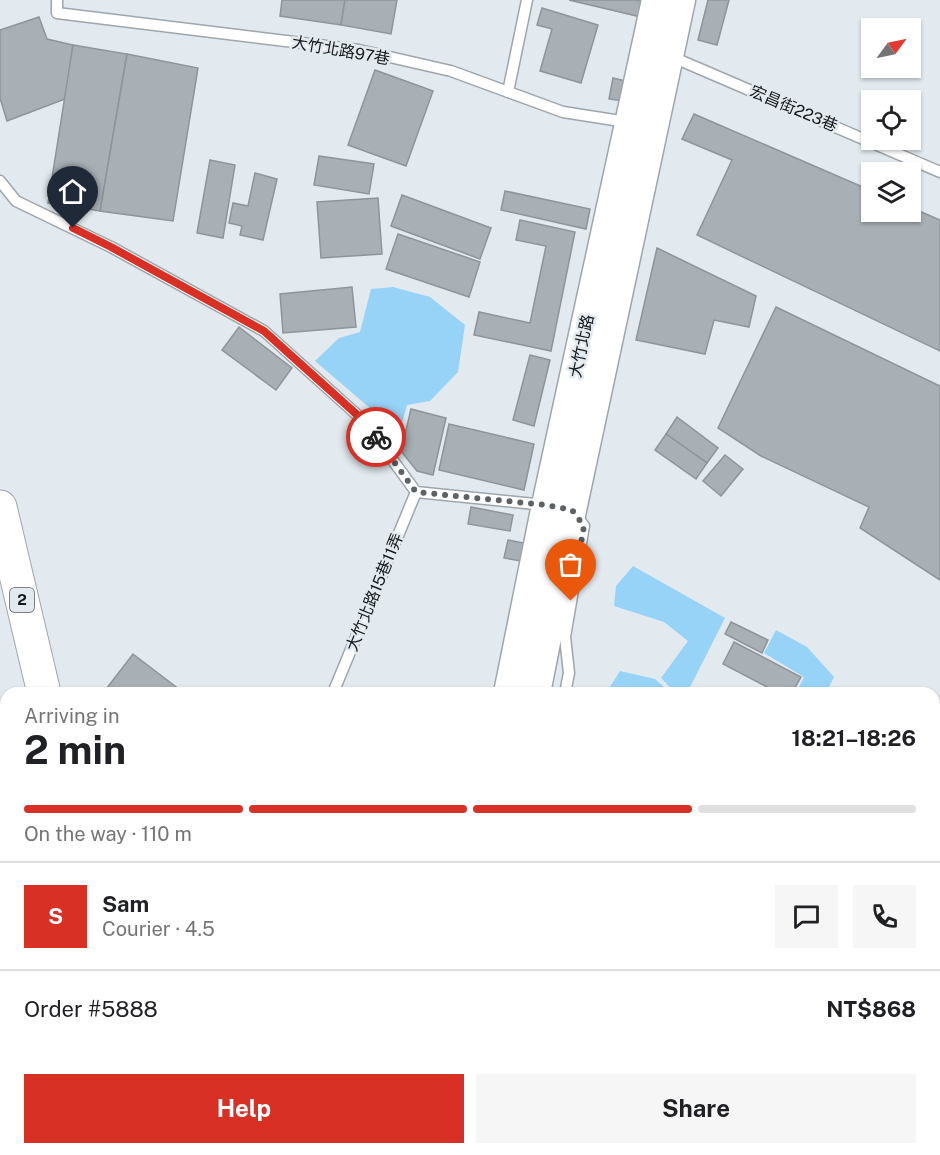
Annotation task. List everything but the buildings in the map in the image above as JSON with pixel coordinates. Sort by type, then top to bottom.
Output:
[{"type":"highway","name":"2","points":[[0,507],[43,687]]},
{"type":"street","name":"大竹北路","points":[[510,687],[559,507],[657,53],[656,0]]},
{"type":"street","name":"大竹北路","points":[[537,687],[559,507],[630,123],[657,53],[681,0]]},
{"type":"lane","name":"大竹北路97巷","points":[[57,0],[57,13],[359,50],[451,71],[563,112],[630,123]]},
{"type":"lane","points":[[508,92],[527,0]]},
{"type":"lane","name":"宏昌街223巷","points":[[657,53],[940,172]]},
{"type":"lane","points":[[0,181],[16,201],[111,247],[264,331],[364,421],[416,492],[559,507],[584,526],[565,637],[568,673],[566,687]]},
{"type":"lane","name":"大竹北路15巷11弄","points":[[335,687],[416,492]]},
{"type":"shaded area","points":[[393,287],[430,297],[465,325],[458,372],[430,401],[407,405],[396,444],[371,409],[315,361],[339,338],[360,332],[371,289]]},
{"type":"shaded area","points":[[633,566],[725,618],[690,687],[670,687],[661,678],[688,641],[664,622],[614,606],[616,586]]},
{"type":"shaded area","points":[[776,630],[807,647],[834,677],[829,687],[799,687],[804,677],[764,653]]},
{"type":"shaded area","points":[[620,671],[655,679],[664,687],[610,687]]},
{"type":"way so far","points":[[376,437],[416,492],[546,505],[572,510],[584,526],[571,601]]},
{"type":"route","points":[[73,228],[264,331],[364,421],[376,437]]}]
